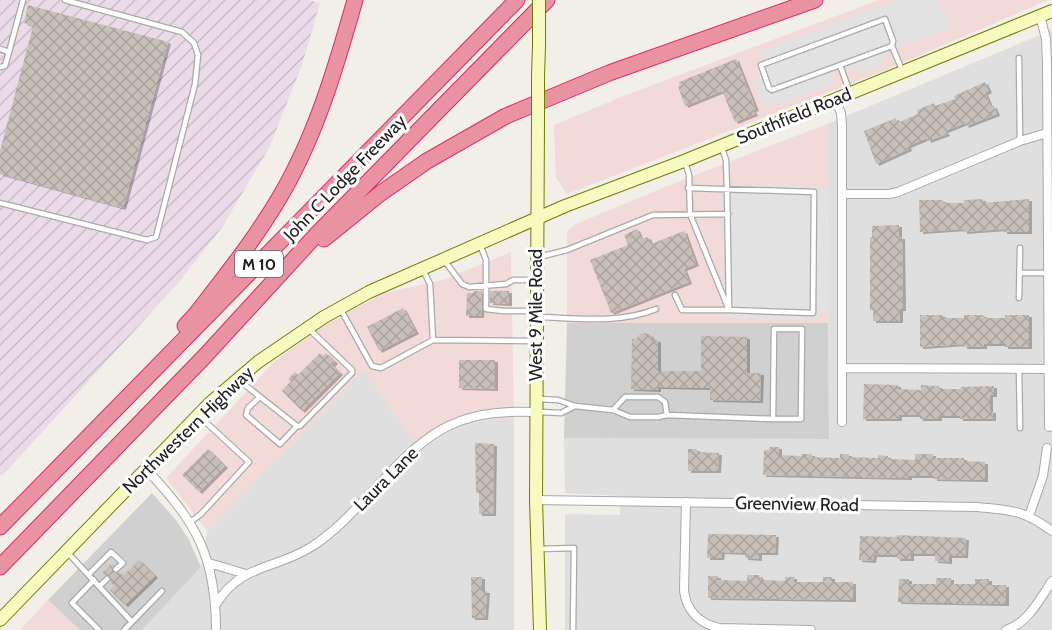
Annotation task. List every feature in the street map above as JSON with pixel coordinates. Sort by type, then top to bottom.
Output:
[{"type":"highway","points":[[0,522],[71,444],[196,314],[259,231],[282,194],[316,122],[340,53],[355,0]]},
{"type":"highway","name":"John C Lodge Freeway","points":[[0,527],[517,0]]},
{"type":"highway","name":"John C Lodge Freeway","points":[[0,567],[204,357],[317,234],[547,0]]},
{"type":"highway","points":[[204,357],[323,240],[381,193],[457,143],[506,116],[571,88],[815,0]]},
{"type":"main road","name":"West 9 Mile Road","points":[[539,0],[536,501],[540,630]]},
{"type":"main road","name":"Southfield Road","points":[[537,220],[628,181],[684,161],[1046,13]]},
{"type":"main road","name":"Northwestern Highway","points":[[0,620],[198,415],[258,362],[307,327],[369,292],[537,220]]},
{"type":"street","points":[[1046,13],[1049,428]]},
{"type":"street","points":[[835,99],[843,126],[842,422]]},
{"type":"street","points":[[842,194],[898,192],[1020,141],[1047,133]]},
{"type":"street","points":[[842,368],[1049,369]]},
{"type":"street","name":"Laura Lane","points":[[216,604],[223,593],[246,574],[297,555],[328,536],[414,449],[448,425],[471,417],[515,411],[536,405]]},
{"type":"street","points":[[1029,516],[1041,486],[1047,448]]},
{"type":"street","points":[[146,469],[189,523],[209,563],[216,604],[216,630]]},
{"type":"street","name":"Greenview Road","points":[[536,501],[977,507],[1006,510],[1029,516],[1052,531]]},
{"type":"street","points":[[686,502],[684,591],[685,600],[693,615],[719,628],[811,630]]},
{"type":"street","points":[[209,563],[246,574]]},
{"type":"street","points":[[1005,630],[1013,628],[1024,620],[1052,581]]},
{"type":"lane","points":[[0,67],[5,66],[23,0]]},
{"type":"lane","points":[[0,203],[147,240],[156,237],[195,84],[198,55],[194,43],[182,32],[65,0]]},
{"type":"lane","points":[[892,46],[772,90],[769,88],[761,65],[885,19],[902,72]]},
{"type":"lane","points":[[0,49],[9,52]]},
{"type":"lane","points":[[1018,58],[1020,141]]},
{"type":"lane","points":[[840,65],[850,93]]},
{"type":"lane","points":[[721,146],[726,160],[729,310]]},
{"type":"lane","points":[[684,161],[689,175],[690,214],[729,310]]},
{"type":"lane","points":[[675,295],[682,310],[813,313],[814,192],[688,188]]},
{"type":"lane","points":[[537,258],[567,250],[653,215],[728,214]]},
{"type":"lane","points":[[480,244],[486,260],[486,309],[602,318],[645,313],[656,309]]},
{"type":"lane","points":[[1020,248],[1020,298]]},
{"type":"lane","points":[[444,260],[462,284],[469,287],[536,279]]},
{"type":"lane","points":[[422,269],[430,284],[433,340]]},
{"type":"lane","points":[[1020,273],[1049,273]]},
{"type":"lane","points":[[339,308],[372,366],[381,368],[433,340],[536,341]]},
{"type":"lane","points":[[260,397],[248,408],[246,416],[280,444],[352,373],[352,370],[307,327]]},
{"type":"lane","points":[[536,405],[558,400],[575,406],[613,410],[630,417],[667,415],[801,419],[802,330],[774,329],[773,418]]},
{"type":"lane","points":[[1019,369],[1020,428]]},
{"type":"lane","points":[[238,379],[297,426]]},
{"type":"lane","points":[[613,410],[625,397],[658,397],[665,402],[667,415]]},
{"type":"lane","points":[[536,405],[561,413],[575,406]]},
{"type":"lane","points":[[189,523],[201,514],[249,462],[198,415]]},
{"type":"lane","points":[[537,549],[574,548],[573,630]]},
{"type":"lane","points":[[66,552],[132,622]]},
{"type":"lane","points":[[89,574],[111,552],[123,563],[116,569]]},
{"type":"lane","points":[[100,586],[107,579]]},
{"type":"lane","points":[[94,580],[72,603],[99,630]]},
{"type":"lane","points":[[124,630],[162,591]]},
{"type":"shaded area","points":[[0,0],[308,0],[320,3],[302,65],[270,146],[223,226],[179,282],[3,475],[0,475]]},
{"type":"shaded area","points":[[879,0],[1048,0],[881,72],[567,194],[556,178],[554,125],[621,97]]},
{"type":"shaded area","points":[[897,0],[938,0],[950,28],[883,55],[884,64],[857,74],[852,67],[831,75],[833,84],[775,105],[771,103],[763,106],[752,81],[760,77],[758,67],[764,64],[759,51]]},
{"type":"shaded area","points":[[1052,30],[1052,630],[565,630],[565,514],[620,515],[620,496],[565,493],[564,438],[829,439],[827,124]]},
{"type":"shaded area","points":[[827,124],[828,323],[567,323],[567,231],[576,224]]},
{"type":"shaded area","points":[[722,184],[827,187],[827,312],[818,312],[817,320],[723,318]]},
{"type":"shaded area","points":[[511,252],[514,419],[491,419],[462,425],[421,450],[364,370],[207,531],[166,478],[276,360],[328,323],[385,293],[443,280]]},
{"type":"shaded area","points":[[567,323],[828,323],[829,439],[564,438]]},
{"type":"shaded area","points":[[364,370],[421,450],[462,425],[491,419],[514,419],[514,630],[142,630],[201,567],[207,531]]},
{"type":"shaded area","points":[[152,493],[176,520],[189,540],[201,567],[142,630],[80,630],[48,600]]},
{"type":"shaded area","points":[[48,600],[80,630],[20,630]]},
{"type":"building","points":[[28,5],[168,42],[123,208],[0,174],[0,151],[33,26],[24,23]]},
{"type":"building","points":[[736,59],[756,109],[753,110],[755,114],[735,122],[722,91],[685,106],[678,86],[679,82]]},
{"type":"building","points":[[985,82],[989,91],[985,93],[997,114],[966,126],[965,123],[945,131],[947,134],[928,141],[927,138],[876,164],[864,131],[896,118],[897,123],[918,114],[917,110],[934,103],[935,106],[955,99],[954,96]]},
{"type":"building","points":[[983,199],[983,203],[1029,199],[1029,232],[1004,232],[1004,229],[964,232],[964,229],[920,232],[919,200],[964,203],[964,200]]},
{"type":"building","points":[[899,225],[899,237],[902,237],[903,309],[900,309],[900,321],[873,321],[873,310],[870,310],[872,226]]},
{"type":"building","points":[[637,229],[641,239],[648,237],[651,244],[684,231],[696,264],[684,269],[689,282],[611,313],[590,260],[628,245],[624,235]]},
{"type":"building","points":[[473,291],[482,291],[481,316],[466,316],[467,293],[474,293]]},
{"type":"building","points":[[490,291],[509,291],[509,304],[490,303]]},
{"type":"building","points":[[403,308],[416,332],[379,351],[367,327]]},
{"type":"building","points":[[920,315],[964,318],[964,315],[984,315],[984,318],[1005,318],[1005,315],[1029,315],[1029,347],[984,344],[984,347],[964,347],[964,344],[920,347]]},
{"type":"building","points":[[646,333],[653,340],[658,340],[658,371],[701,371],[701,336],[747,337],[747,373],[761,373],[760,401],[710,400],[710,388],[631,389],[632,339]]},
{"type":"building","points":[[320,353],[323,356],[326,353],[335,362],[332,365],[340,373],[302,411],[282,391],[291,381],[288,379],[295,372],[298,375]]},
{"type":"building","points":[[459,360],[495,360],[495,389],[459,388]]},
{"type":"building","points":[[864,384],[898,385],[898,389],[921,390],[921,385],[939,386],[939,389],[994,386],[994,395],[990,395],[990,411],[993,411],[993,419],[960,419],[960,416],[939,416],[939,419],[920,419],[919,415],[899,415],[899,419],[863,419]]},
{"type":"building","points":[[475,443],[494,444],[493,514],[479,514],[479,493],[476,493]]},
{"type":"building","points":[[769,447],[779,447],[779,455],[812,454],[812,457],[840,458],[840,454],[849,454],[849,457],[878,458],[878,455],[888,456],[888,459],[915,460],[915,454],[933,454],[933,458],[964,458],[964,461],[985,462],[985,480],[934,479],[934,476],[909,476],[909,478],[763,475],[764,450],[769,450]]},
{"type":"building","points":[[208,449],[225,466],[199,492],[182,475]]},
{"type":"building","points":[[688,449],[697,449],[697,452],[719,453],[718,471],[688,471]]},
{"type":"building","points":[[708,534],[776,535],[775,553],[759,553],[759,559],[745,558],[745,553],[722,552],[721,558],[707,558]]},
{"type":"building","points":[[897,535],[966,538],[965,556],[949,556],[949,562],[935,561],[935,554],[911,554],[911,559],[897,559],[897,555],[874,555],[873,561],[859,560],[860,536],[897,537]]},
{"type":"building","points":[[139,560],[155,576],[125,605],[110,590],[114,586],[110,582],[111,576],[102,573],[111,564],[113,572],[119,572],[123,576]]},
{"type":"building","points":[[747,575],[759,575],[762,580],[785,581],[785,577],[794,577],[794,582],[823,582],[823,577],[832,577],[832,582],[853,582],[853,600],[708,598],[708,576],[718,576],[718,580],[747,581]]},
{"type":"building","points":[[471,577],[482,577],[482,591],[487,591],[485,618],[472,618]]},
{"type":"building","points":[[936,578],[951,578],[951,584],[975,584],[975,579],[989,579],[989,585],[1006,585],[1006,604],[898,602],[899,579],[909,579],[909,584],[936,584]]}]
